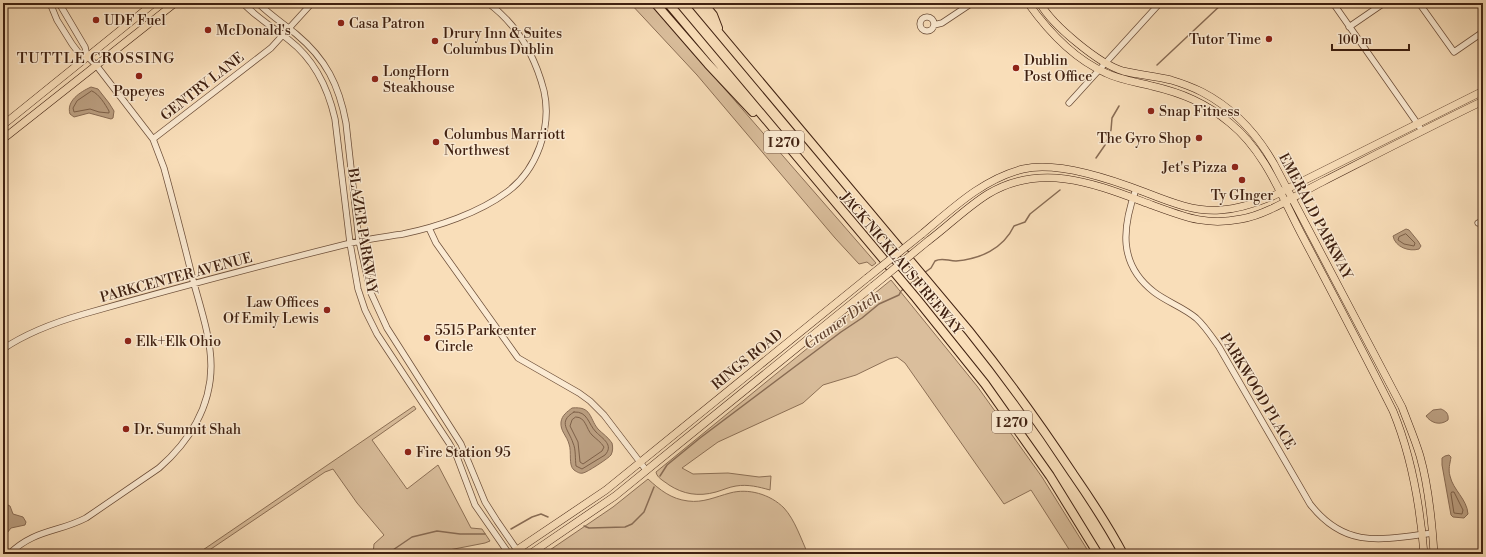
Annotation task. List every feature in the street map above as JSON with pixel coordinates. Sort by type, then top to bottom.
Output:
[{"type":"highway","points":[[655,3],[756,116],[784,141]]},
{"type":"highway","name":"JACK NICKLAUS FREEWAY","points":[[668,3],[916,298],[985,384],[1041,463],[1079,521],[1098,554]]},
{"type":"highway","name":"JACK NICKLAUS FREEWAY","points":[[694,3],[1004,374],[1040,424],[1124,554]]},
{"type":"highway","points":[[703,3],[713,15],[723,38]]},
{"type":"main road","points":[[3,125],[154,3]]},
{"type":"main road","points":[[3,138],[175,3]]},
{"type":"main road","name":"EMERALD PARKWAY","points":[[1028,3],[1055,36],[1075,53],[1099,70],[1122,79],[1185,95],[1210,108],[1231,124],[1253,147],[1267,168],[1393,411],[1402,434],[1413,474],[1423,535],[1424,554]]},
{"type":"main road","name":"EMERALD PARKWAY","points":[[1040,3],[1043,9],[1071,38],[1114,68],[1171,80],[1214,98],[1237,116],[1250,129],[1268,152],[1402,407],[1415,440],[1424,471],[1434,554]]},
{"type":"main road","name":"RINGS ROAD","points":[[514,553],[586,505],[967,196],[995,179],[1024,169],[1052,167],[1070,169],[1136,189],[1176,204],[1220,211],[1241,208],[1280,193],[1483,91]]},
{"type":"main road","name":"RINGS ROAD","points":[[530,554],[597,509],[928,241],[975,204],[1000,188],[1027,179],[1052,177],[1083,181],[1196,220],[1219,222],[1243,219],[1292,198],[1483,101]]},
{"type":"street","points":[[9,554],[28,539],[86,518],[159,468],[184,444],[193,430],[202,411],[208,390],[211,365],[206,327],[162,164],[153,139],[96,65],[87,56],[78,52],[57,20],[50,3]]},
{"type":"street","points":[[59,3],[85,47],[87,56]]},
{"type":"street","name":"BLAZER PARKWAY","points":[[243,3],[254,14],[299,49],[314,66],[325,87],[335,119],[350,243],[358,289],[365,310],[377,334],[457,457],[475,505],[514,553]]},
{"type":"street","name":"BLAZER PARKWAY","points":[[258,3],[305,43],[322,60],[336,85],[346,123],[359,241],[371,293],[387,328],[459,440],[465,451],[485,502],[514,553]]},
{"type":"street","name":"GENTRY LANE","points":[[153,139],[271,48],[312,3]]},
{"type":"street","name":"PARKCENTER AVENUE","points":[[3,349],[25,336],[58,321],[350,243],[429,228],[473,211],[497,199],[520,181],[534,159],[544,133],[546,116],[544,94],[530,50],[519,33],[502,14],[488,3]]},
{"type":"street","points":[[934,25],[942,23],[972,3]]},
{"type":"street","points":[[1069,103],[1160,3]]},
{"type":"street","points":[[1333,3],[1418,123],[1422,131]]},
{"type":"street","points":[[1350,27],[1384,3]]},
{"type":"street","points":[[1419,3],[1454,52],[1483,32]]},
{"type":"street","name":"PARKWOOD PLACE","points":[[1136,189],[1125,226],[1125,242],[1128,256],[1135,270],[1140,278],[1155,292],[1182,308],[1207,330],[1219,347],[1305,494],[1323,519],[1339,530],[1349,535],[1358,537],[1378,538],[1432,534]]},
{"type":"street","points":[[429,228],[436,243],[518,358],[579,393],[590,401],[604,415],[639,463],[646,470]]},
{"type":"shaded area","points":[[630,3],[650,3],[876,263],[872,266],[867,262],[859,264],[835,238],[697,75]]},
{"type":"shaded area","points":[[891,280],[977,386],[1042,477],[1090,554],[1072,554],[1031,490],[1004,504],[905,363],[897,357],[889,359],[856,375],[823,385],[803,403],[718,442],[682,468],[693,474],[728,473],[759,477],[771,476],[770,490],[740,485],[709,494],[691,494],[674,488],[658,476],[656,472]]},
{"type":"shaded area","points":[[414,406],[416,409],[372,440],[407,489],[438,465],[471,528],[482,529],[490,541],[449,550],[450,554],[373,554],[374,544],[384,535],[357,503],[333,469],[325,472],[208,551],[206,554],[197,554]]},
{"type":"shaded area","points":[[648,479],[666,493],[676,498],[688,501],[704,500],[744,491],[766,496],[778,503],[788,513],[795,524],[808,554],[544,554],[613,507]]},
{"type":"water","points":[[91,87],[98,89],[109,103],[114,111],[113,118],[111,119],[89,113],[74,117],[70,114],[69,109],[72,101],[78,94]]},
{"type":"water","points":[[1406,229],[1409,230],[1418,241],[1421,246],[1419,249],[1411,250],[1403,248],[1394,240],[1393,236]]},
{"type":"water","points":[[572,408],[587,411],[598,429],[612,443],[613,449],[609,457],[593,468],[582,473],[577,472],[572,468],[569,444],[561,425],[564,416]]},
{"type":"water","points":[[1441,409],[1448,414],[1448,420],[1445,422],[1436,423],[1426,416],[1433,410]]},
{"type":"water","points":[[1449,455],[1451,457],[1449,466],[1450,476],[1467,509],[1468,514],[1464,518],[1453,517],[1451,515],[1442,465],[1442,458]]},
{"type":"water","points":[[6,504],[10,506],[13,514],[23,517],[26,522],[25,525],[11,528],[3,538],[3,508]]},
{"type":"waterway","name":"Cramer Ditch","points":[[1157,65],[1223,3]]},
{"type":"waterway","name":"Cramer Ditch","points":[[1096,158],[1105,145],[1111,130],[1112,118],[1119,106]]},
{"type":"waterway","name":"Cramer Ditch","points":[[924,273],[931,268],[935,261],[943,259],[956,261],[974,258],[997,247],[1004,241],[1014,226],[1025,222],[1030,214],[1060,190]]},
{"type":"waterway","name":"Cramer Ditch","points":[[909,285],[919,277]]},
{"type":"waterway","name":"Cramer Ditch","points":[[660,476],[667,465],[700,438],[879,304],[899,295],[905,288]]},
{"type":"waterway","name":"Cramer Ditch","points":[[584,526],[589,528],[625,527],[632,524],[644,512],[654,487]]},
{"type":"waterway","name":"Cramer Ditch","points":[[511,529],[532,517],[541,514],[548,517]]},
{"type":"waterway","name":"Cramer Ditch","points":[[387,554],[412,537],[437,531],[460,534],[485,534]]},
{"type":"place","name":"UDF Fuel","points":[[96,20]]},
{"type":"place","name":"Casa Patron","points":[[341,23]]},
{"type":"place","name":"McDonald's","points":[[208,30]]},
{"type":"place","name":"Tutor Time","points":[[1269,39]]},
{"type":"place","name":"Drury Inn & Suites Columbus Dublin","points":[[435,41]]},
{"type":"place","name":"Dublin Post Office","points":[[1016,68]]},
{"type":"place","name":"Popeyes","points":[[139,76]]},
{"type":"place","name":"LongHorn Steakhouse","points":[[375,79]]},
{"type":"place","name":"Snap Fitness","points":[[1151,111]]},
{"type":"place","name":"The Gyro Shop","points":[[1199,138]]},
{"type":"place","name":"Columbus Marriott Northwest","points":[[436,142]]},
{"type":"place","name":"Jet's Pizza","points":[[1235,167]]},
{"type":"place","name":"Ty GInger","points":[[1242,180]]},
{"type":"place","name":"Law Offices Of Emily Lewis","points":[[327,310]]},
{"type":"place","name":"5515 Parkcenter Circle","points":[[427,338]]},
{"type":"place","name":"Elk+Elk Ohio","points":[[128,341]]},
{"type":"place","name":"Dr. Summit Shah","points":[[126,429]]},
{"type":"place","name":"Fire Station 95","points":[[408,452]]},
{"type":"district","name":"TUTTLE CROSSING","points":[[96,58]]}]
